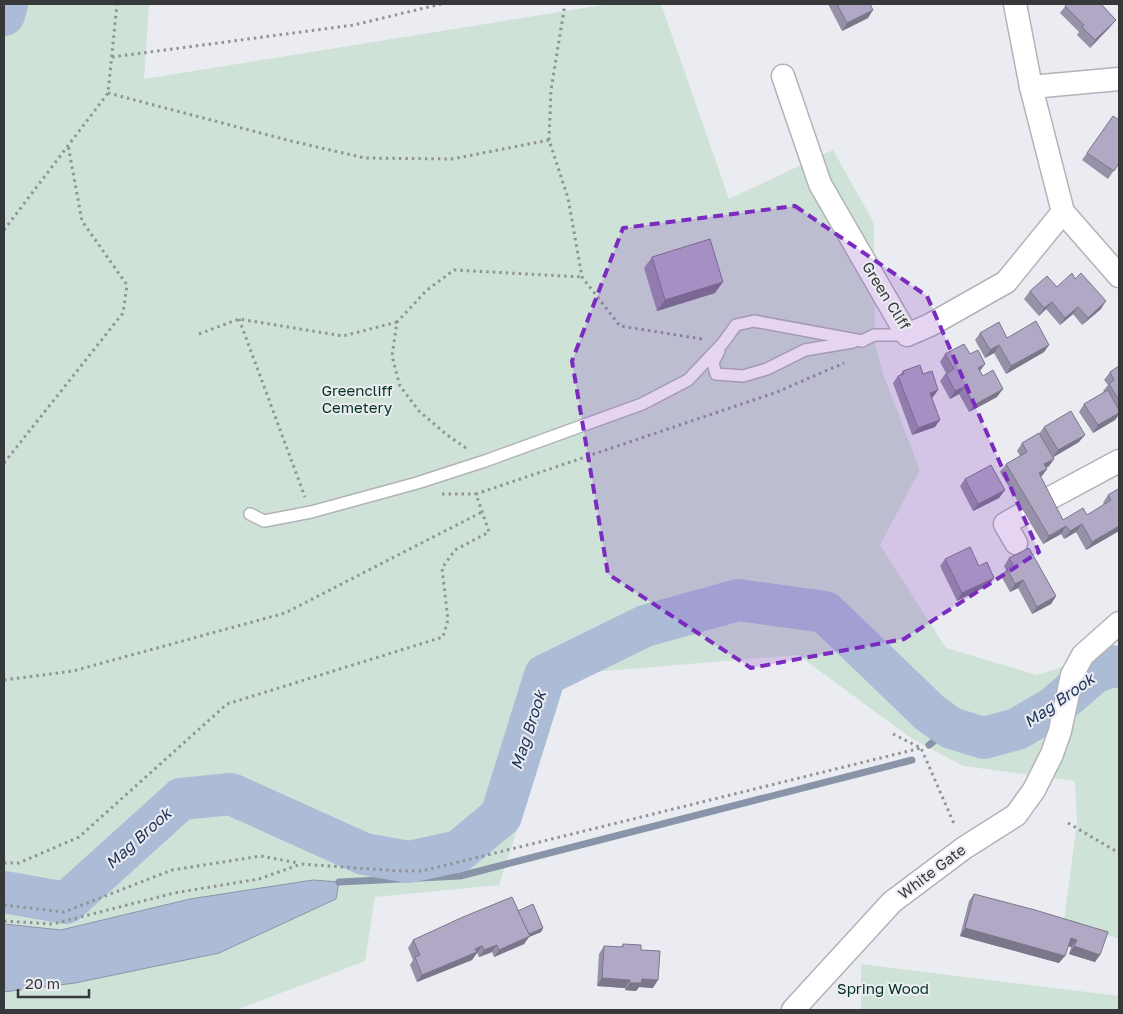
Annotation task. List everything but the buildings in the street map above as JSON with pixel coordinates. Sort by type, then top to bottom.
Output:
[{"type":"street","points":[[1015,4],[1031,87],[1062,212],[1119,276]]},
{"type":"street","name":"Green Cliff","points":[[783,76],[820,184],[907,336],[1006,282],[1062,212]]},
{"type":"street","points":[[1031,87],[1119,79]]},
{"type":"street","points":[[1052,497],[1119,461]]},
{"type":"street","points":[[1016,543],[1005,524],[1024,513]]},
{"type":"street","name":"White Gate","points":[[794,1010],[892,902],[964,848],[1016,815],[1034,790],[1052,754],[1060,731],[1072,675],[1083,655],[1119,623]]},
{"type":"lane","points":[[250,514],[264,521],[311,512],[417,483],[485,461],[642,404],[688,380],[723,343],[736,325],[754,322],[862,341]]},
{"type":"lane","points":[[723,343],[714,363],[716,374],[743,376],[766,369],[805,350],[862,341],[874,335],[907,336]]},
{"type":"path","points":[[4,230],[108,93],[117,4]]},
{"type":"path","points":[[112,57],[354,25],[441,4]]},
{"type":"path","points":[[565,4],[551,90],[549,140],[568,198],[582,277],[620,326],[723,343]]},
{"type":"path","points":[[108,93],[291,141],[365,158],[452,159],[549,140]]},
{"type":"path","points":[[4,463],[123,313],[127,286],[82,221],[68,145]]},
{"type":"path","points":[[199,334],[239,319],[343,336],[396,322],[427,290],[454,270],[582,277]]},
{"type":"path","points":[[239,319],[311,512]]},
{"type":"path","points":[[396,322],[392,356],[400,386],[418,411],[446,435],[485,461]]},
{"type":"path","points":[[4,863],[19,863],[79,838],[227,704],[443,637],[448,620],[442,568],[456,550],[489,532],[476,494],[777,392],[846,362]]},
{"type":"path","points":[[4,680],[73,671],[285,613],[482,512]]},
{"type":"path","points":[[893,734],[921,748],[964,848]]},
{"type":"path","points":[[4,905],[64,912],[172,870],[261,856],[301,864],[422,871],[921,748]]},
{"type":"path","points":[[1068,823],[1119,853]]},
{"type":"path","points":[[4,921],[53,924],[174,893],[259,879],[301,864]]},
{"type":"highlighted area","points":[[795,206],[927,296],[1039,552],[904,639],[751,668],[608,574],[572,361],[623,228]]},
{"type":"green space","name":"Greencliff Cemetery","points":[[4,4],[149,4],[144,79],[609,4],[661,4],[729,199],[833,150],[874,223],[875,343],[883,374],[920,470],[880,545],[946,648],[1037,675],[1119,649],[1119,939],[1064,920],[1077,822],[1075,781],[963,766],[911,738],[798,655],[568,674],[499,885],[375,897],[365,961],[236,1010],[4,1010],[4,993],[75,983],[313,880],[190,899],[61,930],[4,924]]},
{"type":"green space","name":"Spring Wood","points":[[861,964],[1119,996],[1119,1010],[861,1010]]},
{"type":"water","points":[[313,880],[339,882],[336,899],[219,953],[75,983],[4,992],[4,924],[61,930],[190,899]]},
{"type":"waterway","points":[[4,15],[7,4]]},
{"type":"waterway","name":"Mag Brook","points":[[4,892],[66,903],[181,799],[231,794],[364,854],[409,862],[459,851],[501,816],[545,675],[645,626],[738,600],[825,612],[930,713],[951,728],[984,738],[1017,729],[1053,708],[1094,673],[1112,666],[1119,667]]},
{"type":"waterway","points":[[929,745],[951,728]]},
{"type":"waterway","points":[[339,882],[460,876],[912,760]]},
{"type":"waterway","points":[[409,862],[409,879]]}]
